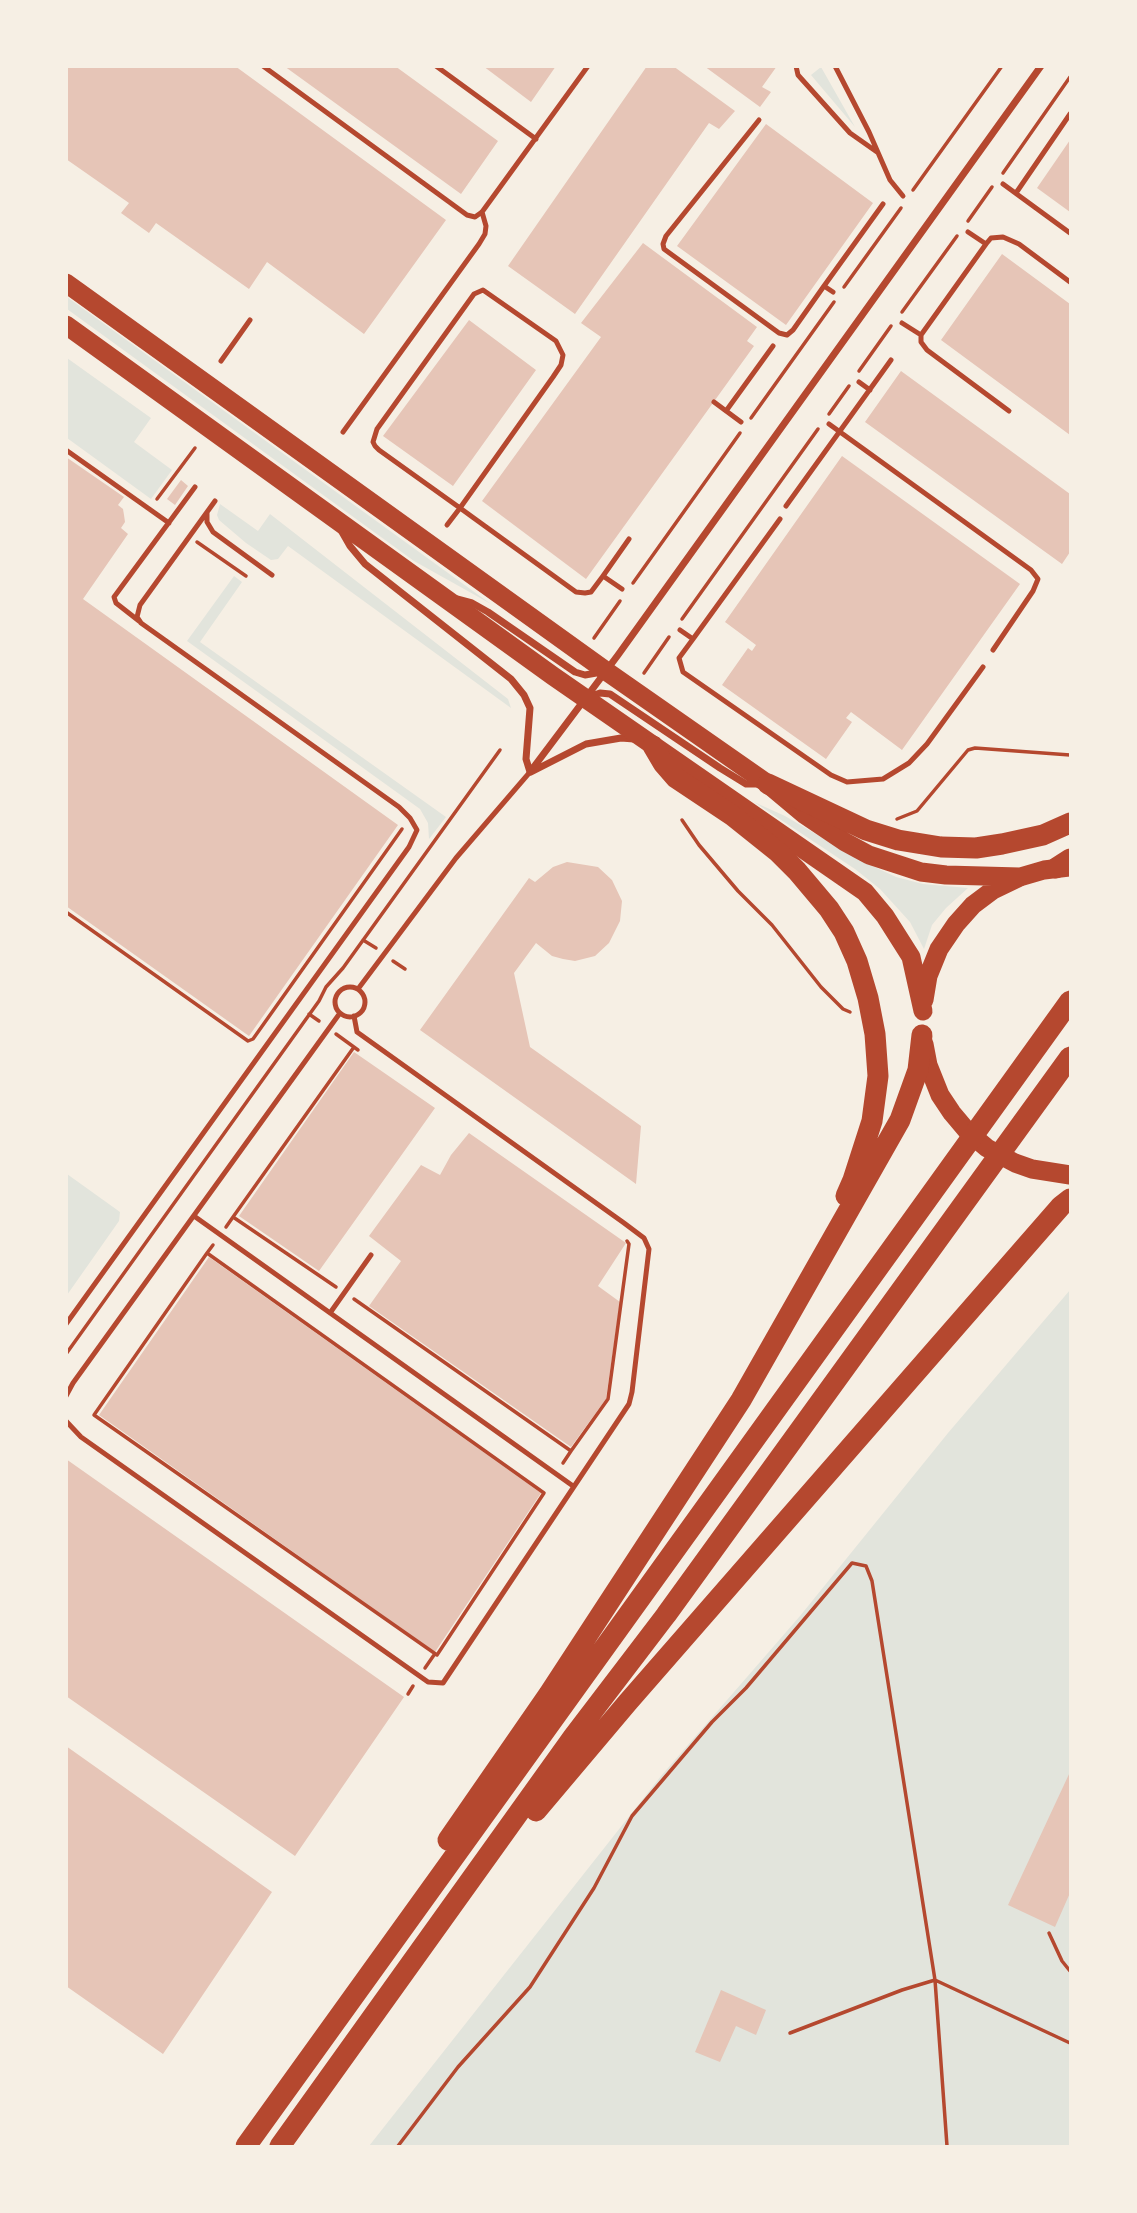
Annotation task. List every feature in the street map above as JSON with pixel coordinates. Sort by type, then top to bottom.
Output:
[{"type":"highway","points":[[66,283],[606,671],[768,784],[805,815],[869,856],[934,874],[1020,877]]},
{"type":"highway","points":[[66,325],[585,699],[865,892],[885,916],[911,957],[923,1011]]},
{"type":"highway","points":[[648,742],[676,778],[733,816],[778,852],[814,889],[844,932],[857,961],[872,1013],[878,1076],[872,1121],[853,1180],[784,1324],[741,1400]]},
{"type":"highway","points":[[768,784],[866,830],[898,840],[941,847],[976,848],[1002,844],[1043,835],[1070,823]]},
{"type":"highway","points":[[369,1975],[377,1940],[550,1694],[741,1400],[900,1120],[919,1070],[928,976],[939,950],[956,923],[973,905],[993,890],[1020,877],[1066,864]]},
{"type":"highway","points":[[246,2147],[1070,1001]]},
{"type":"highway","points":[[922,1035],[932,1079],[952,1113],[968,1132],[1002,1157],[1032,1169],[1070,1175]]},
{"type":"highway","points":[[280,2147],[573,1737],[666,1615],[1070,1057]]},
{"type":"highway","points":[[1041,1099],[1070,1064]]},
{"type":"highway","points":[[415,1959],[455,1915],[539,1806],[628,1702],[1061,1206],[1070,1199]]},
{"type":"street","points":[[530,772],[606,671],[1041,66]]},
{"type":"street","points":[[335,519],[349,545],[365,564],[511,678],[530,708],[526,759],[530,772]]},
{"type":"street","points":[[439,594],[472,603],[488,612],[575,672],[585,675],[606,671]]},
{"type":"street","points":[[585,699],[600,693],[610,694],[746,784],[768,784]]},
{"type":"street","points":[[530,772],[586,744],[621,738],[648,742]]},
{"type":"lane","points":[[263,66],[467,215],[475,217],[482,212],[588,66]]},
{"type":"lane","points":[[436,66],[536,139]]},
{"type":"lane","points":[[796,66],[798,75],[850,133],[877,152]]},
{"type":"lane","points":[[835,66],[890,180],[903,196]]},
{"type":"lane","points":[[1016,193],[1070,114]]},
{"type":"lane","points":[[759,120],[666,236],[663,244],[664,249],[779,333],[787,335],[793,330],[883,204]]},
{"type":"lane","points":[[1003,184],[1070,233]]},
{"type":"lane","points":[[344,432],[479,244],[486,226],[482,212]]},
{"type":"lane","points":[[968,232],[986,244]]},
{"type":"lane","points":[[1009,411],[927,350],[921,335],[991,238],[1003,237],[1019,244],[1070,282]]},
{"type":"lane","points":[[824,286],[833,292]]},
{"type":"lane","points":[[447,525],[460,508],[553,377],[561,365],[563,355],[556,341],[483,290],[474,294],[377,429],[373,442],[379,450],[460,508],[576,592],[591,592],[629,540]]},
{"type":"lane","points":[[221,361],[250,320]]},
{"type":"lane","points":[[902,323],[921,335]]},
{"type":"lane","points":[[726,411],[773,346]]},
{"type":"lane","points":[[786,506],[891,360]]},
{"type":"lane","points":[[859,382],[870,390]]},
{"type":"lane","points":[[714,402],[741,422]]},
{"type":"lane","points":[[829,424],[1031,570],[1038,579],[1033,591],[993,650]]},
{"type":"lane","points":[[66,450],[169,523]]},
{"type":"lane","points":[[66,1324],[414,840],[417,830],[400,807],[120,607],[114,597],[195,487]]},
{"type":"lane","points":[[141,623],[137,617],[140,604],[215,501]]},
{"type":"lane","points":[[207,513],[207,522],[213,532],[272,575]]},
{"type":"lane","points":[[779,519],[679,658],[683,671],[831,775],[847,782],[883,779],[909,764],[927,744],[983,667]]},
{"type":"lane","points":[[603,576],[622,589]]},
{"type":"lane","points":[[680,630],[693,639]]},
{"type":"lane","points":[[358,989],[456,858],[530,772]]},
{"type":"lane","points":[[347,987],[358,989],[364,1001],[362,1010],[354,1016],[340,1013],[335,1000],[339,992],[347,987]]},
{"type":"lane","points":[[66,1395],[340,1013]]},
{"type":"lane","points":[[66,1421],[92,1445],[419,1676],[434,1684],[443,1683],[629,1404],[649,1249],[644,1238],[357,1032],[354,1016]]},
{"type":"lane","points":[[194,1216],[573,1486]]},
{"type":"lane","points":[[330,1313],[371,1255]]},
{"type":"path","points":[[594,638],[1002,66]]},
{"type":"path","points":[[149,509],[195,448]]},
{"type":"path","points":[[190,536],[246,576]]},
{"type":"path","points":[[885,818],[897,819],[917,811],[968,750],[975,748],[1070,755]]},
{"type":"path","points":[[66,1354],[319,1001],[326,987],[343,968],[500,750]]},
{"type":"path","points":[[682,821],[699,845],[738,891],[772,925],[821,987],[843,1009],[858,1014],[872,1013]]},
{"type":"path","points":[[66,912],[248,1041],[253,1039],[403,828],[401,822]]},
{"type":"path","points":[[354,1047],[233,1217],[571,1451],[608,1399],[629,1244],[622,1238]]},
{"type":"path","points":[[207,1253],[544,1491],[544,1495],[437,1656],[94,1415],[207,1253]]},
{"type":"path","points":[[398,2147],[458,2067],[530,1987],[594,1888],[632,1816],[852,1563],[866,1566],[872,1581],[935,1980],[947,2147]]},
{"type":"path","points":[[1049,1933],[1070,1972]]},
{"type":"path","points":[[790,2033],[935,1980],[1070,2043]]},
{"type":"shaded area","points":[[821,67],[855,127],[811,75]]},
{"type":"shaded area","points":[[67,297],[491,604],[414,561],[67,309]]},
{"type":"shaded area","points":[[67,358],[151,418],[134,442],[172,470],[151,499],[67,438]]},
{"type":"shaded area","points":[[220,504],[258,531],[270,514],[508,699],[511,708],[288,546],[278,559],[271,560],[246,543],[219,520],[217,515]]},
{"type":"shaded area","points":[[234,576],[242,582],[200,642],[446,817],[429,839],[428,823],[420,809],[187,641]]},
{"type":"shaded area","points":[[754,802],[896,877],[923,884],[968,888],[932,925],[924,949],[910,922],[880,889],[855,869]]},
{"type":"shaded area","points":[[67,1174],[120,1212],[119,1221],[67,1295]]},
{"type":"shaded area","points":[[1070,1290],[1070,2146],[369,2146],[661,1776],[800,1616],[948,1433]]},
{"type":"building","points":[[66,66],[235,66],[446,220],[364,334],[267,262],[249,289],[156,223],[149,233],[121,213],[129,203],[66,159]]},
{"type":"building","points":[[284,66],[395,66],[498,141],[461,194]]},
{"type":"building","points":[[483,66],[556,66],[531,102]]},
{"type":"building","points":[[647,66],[673,66],[735,111],[719,129],[709,123],[575,314],[508,266]]},
{"type":"building","points":[[704,66],[777,66],[762,87],[771,92],[760,107]]},
{"type":"building","points":[[766,124],[873,203],[786,325],[677,246]]},
{"type":"building","points":[[1070,140],[1070,212],[1037,188]]},
{"type":"building","points":[[643,243],[757,327],[747,341],[754,346],[586,579],[482,501],[601,337],[581,323]]},
{"type":"building","points":[[1002,254],[1070,304],[1070,435],[941,340]]},
{"type":"building","points":[[469,320],[536,370],[453,486],[383,436]]},
{"type":"building","points":[[901,371],[1070,494],[1070,552],[1062,564],[865,422]]},
{"type":"building","points":[[842,456],[1020,584],[902,750],[851,712],[846,718],[852,722],[826,759],[722,685],[748,648],[752,651],[756,645],[725,622]]},
{"type":"building","points":[[66,457],[124,497],[118,505],[123,509],[125,522],[121,528],[128,534],[83,599],[398,825],[249,1036],[66,906]]},
{"type":"building","points":[[181,480],[188,486],[175,505],[167,499]]},
{"type":"building","points":[[567,862],[598,867],[612,880],[622,901],[620,921],[609,943],[595,956],[575,961],[563,959],[552,956],[536,943],[514,973],[530,1047],[641,1126],[636,1184],[420,1030],[529,878],[535,882],[553,867]]},
{"type":"building","points":[[354,1052],[435,1108],[319,1271],[239,1216]]},
{"type":"building","points":[[469,1133],[626,1243],[598,1286],[620,1302],[606,1399],[571,1447],[369,1306],[401,1261],[369,1236],[421,1165],[440,1175],[451,1155]]},
{"type":"building","points":[[209,1257],[541,1493],[435,1652],[99,1415]]},
{"type":"building","points":[[66,1459],[404,1697],[295,1856],[66,1696]]},
{"type":"building","points":[[66,1746],[272,1892],[163,2054],[66,1986]]},
{"type":"building","points":[[1070,1772],[1070,1893],[1055,1927],[1008,1905]]},
{"type":"building","points":[[721,1990],[766,2010],[756,2035],[736,2026],[720,2062],[695,2052]]}]
